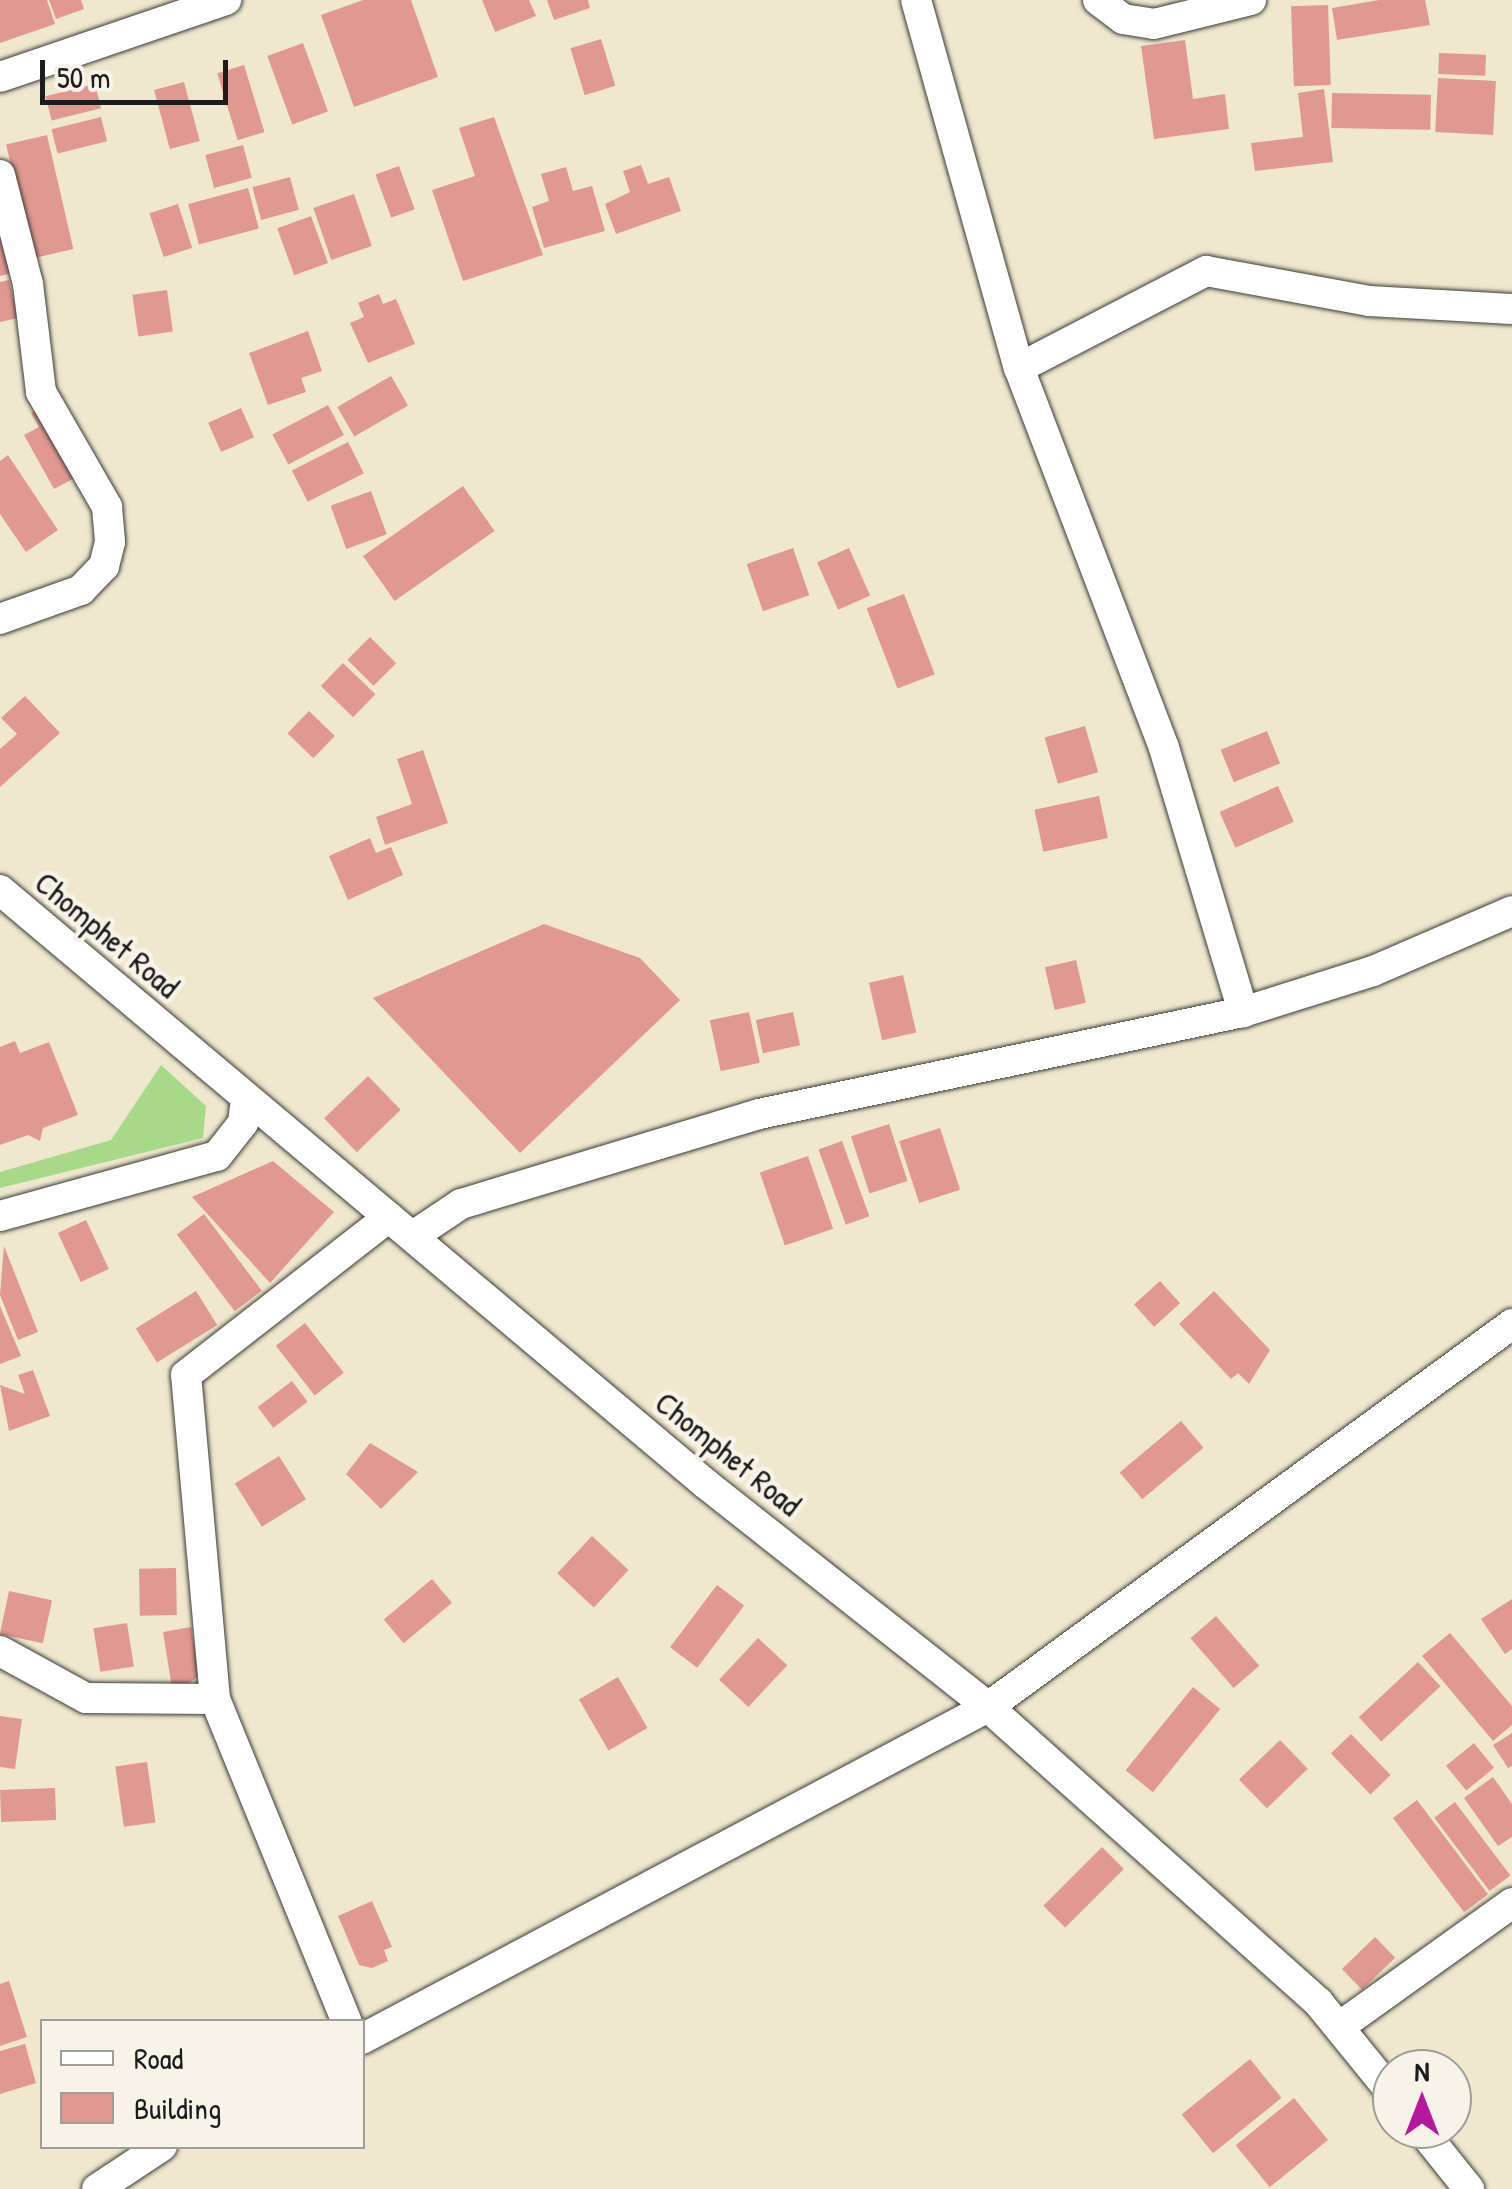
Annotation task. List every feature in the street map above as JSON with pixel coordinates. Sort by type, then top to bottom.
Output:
[{"type":"street","points":[[0,76],[226,0]]},
{"type":"street","points":[[916,0],[1019,368],[1164,748],[1243,1012]]},
{"type":"street","points":[[1098,0],[1123,18],[1154,24],[1251,0]]},
{"type":"street","points":[[0,175],[28,284],[37,378],[107,507],[110,542],[104,566],[81,590],[0,618]]},
{"type":"street","points":[[1019,368],[1206,271],[1369,301],[1512,309]]},
{"type":"street","name":"Chomphet Road","points":[[0,890],[246,1100],[988,1707],[1339,2027],[1372,2068]]},
{"type":"street","points":[[346,2019],[215,1699],[186,1375],[401,1226],[460,1204],[760,1114],[1243,1012],[1373,972],[1512,911]]},
{"type":"street","points":[[0,1216],[217,1156],[243,1123],[246,1100]]},
{"type":"street","points":[[365,2038],[988,1707],[1512,1324]]},
{"type":"street","points":[[0,1650],[86,1698],[215,1699]]},
{"type":"street","points":[[1339,2027],[1512,1902]]},
{"type":"street","points":[[98,2189],[158,2149]]},
{"type":"street","points":[[1437,2149],[1469,2189]]},
{"type":"green space","points":[[161,1065],[206,1106],[203,1138],[0,1188],[0,1172],[111,1140]]},
{"type":"building","points":[[0,0],[47,0],[55,24],[0,43]]},
{"type":"building","points":[[49,0],[81,0],[84,9],[56,19]]},
{"type":"building","points":[[363,0],[411,0],[438,77],[354,107],[321,15]]},
{"type":"building","points":[[482,0],[529,0],[536,16],[495,32]]},
{"type":"building","points":[[547,0],[588,0],[590,8],[554,20]]},
{"type":"building","points":[[1379,0],[1425,0],[1430,25],[1337,40],[1332,8]]},
{"type":"building","points":[[1328,5],[1331,85],[1294,86],[1291,6]]},
{"type":"building","points":[[601,39],[615,86],[585,95],[570,48]]},
{"type":"building","points":[[1185,40],[1193,99],[1225,94],[1229,129],[1154,139],[1141,46]]},
{"type":"building","points":[[303,43],[328,112],[292,125],[267,56]]},
{"type":"building","points":[[1439,53],[1486,55],[1485,76],[1438,74]]},
{"type":"building","points":[[244,65],[264,132],[238,140],[217,73]]},
{"type":"building","points":[[1438,78],[1496,81],[1493,135],[1435,132]]},
{"type":"building","points":[[184,82],[200,141],[170,149],[154,90]]},
{"type":"building","points":[[95,84],[101,108],[52,121],[46,96]]},
{"type":"building","points":[[1324,89],[1333,162],[1255,171],[1251,143],[1303,137],[1298,93]]},
{"type":"building","points":[[1332,93],[1431,95],[1430,130],[1331,128]]},
{"type":"building","points":[[101,117],[107,141],[58,154],[52,129]]},
{"type":"building","points":[[494,117],[543,255],[463,281],[432,190],[475,176],[459,128]]},
{"type":"building","points":[[47,135],[73,249],[32,258],[6,144]]},
{"type":"building","points":[[243,145],[252,178],[214,188],[205,155]]},
{"type":"building","points":[[641,165],[648,184],[669,177],[681,211],[616,234],[605,204],[630,192],[623,171]]},
{"type":"building","points":[[399,166],[415,209],[391,218],[376,175]]},
{"type":"building","points":[[566,167],[573,191],[592,186],[605,231],[544,248],[532,207],[549,201],[541,174]]},
{"type":"building","points":[[290,177],[299,210],[261,220],[252,187]]},
{"type":"building","points":[[248,188],[259,229],[199,245],[188,204]]},
{"type":"building","points":[[354,194],[372,246],[331,260],[313,208]]},
{"type":"building","points":[[178,204],[192,248],[164,257],[149,213]]},
{"type":"building","points":[[311,216],[328,263],[294,275],[277,228]]},
{"type":"building","points":[[0,224],[13,273],[0,276]]},
{"type":"building","points":[[9,280],[18,318],[0,322],[0,282]]},
{"type":"building","points":[[167,290],[173,332],[138,336],[132,295]]},
{"type":"building","points":[[379,294],[383,304],[396,299],[415,344],[368,363],[350,323],[364,317],[358,303]]},
{"type":"building","points":[[308,331],[322,371],[301,378],[306,392],[268,405],[249,353]]},
{"type":"building","points":[[391,376],[408,405],[354,436],[337,407]]},
{"type":"building","points":[[328,405],[344,435],[288,465],[272,435]]},
{"type":"building","points":[[42,407],[80,475],[54,489],[24,435],[39,427],[31,413]]},
{"type":"building","points":[[241,408],[254,437],[221,452],[208,423]]},
{"type":"building","points":[[348,442],[364,473],[308,502],[292,471]]},
{"type":"building","points":[[8,455],[58,530],[26,552],[0,514],[0,461]]},
{"type":"building","points":[[463,486],[495,531],[395,601],[363,556]]},
{"type":"building","points":[[371,491],[387,534],[346,549],[331,506]]},
{"type":"building","points":[[793,548],[809,595],[763,611],[747,564]]},
{"type":"building","points":[[849,548],[870,596],[838,610],[817,562]]},
{"type":"building","points":[[904,594],[935,674],[897,689],[867,608]]},
{"type":"building","points":[[370,637],[396,663],[374,686],[347,660]]},
{"type":"building","points":[[343,663],[375,694],[353,717],[321,686]]},
{"type":"building","points":[[25,696],[60,733],[0,787],[0,749],[17,734],[1,718]]},
{"type":"building","points":[[309,711],[335,736],[313,758],[287,733]]},
{"type":"building","points":[[1085,726],[1098,772],[1058,784],[1045,738]]},
{"type":"building","points":[[1267,731],[1280,763],[1234,782],[1221,750]]},
{"type":"building","points":[[423,750],[448,823],[385,845],[376,817],[412,804],[397,759]]},
{"type":"building","points":[[1278,786],[1294,822],[1235,848],[1220,812]]},
{"type":"building","points":[[1099,796],[1108,838],[1043,852],[1034,810]]},
{"type":"building","points":[[370,838],[376,853],[391,847],[403,875],[348,900],[329,856]]},
{"type":"building","points":[[544,924],[640,958],[680,1000],[520,1153],[373,998]]},
{"type":"building","points":[[1076,960],[1086,1003],[1055,1010],[1045,967]]},
{"type":"building","points":[[903,975],[916,1032],[882,1040],[869,983]]},
{"type":"building","points":[[749,1012],[760,1063],[721,1071],[710,1020]]},
{"type":"building","points":[[793,1012],[800,1045],[763,1053],[756,1020]]},
{"type":"building","points":[[15,1041],[20,1053],[49,1042],[78,1115],[43,1128],[40,1141],[28,1135],[0,1145],[0,1047]]},
{"type":"building","points":[[368,1076],[401,1110],[357,1152],[324,1118]]},
{"type":"building","points":[[889,1124],[908,1181],[869,1193],[851,1136]]},
{"type":"building","points":[[940,1128],[960,1190],[919,1203],[899,1141]]},
{"type":"building","points":[[842,1141],[869,1216],[846,1225],[819,1150]]},
{"type":"building","points":[[808,1156],[833,1229],[785,1245],[760,1173]]},
{"type":"building","points":[[273,1161],[334,1212],[270,1283],[192,1197]]},
{"type":"building","points":[[204,1214],[262,1291],[235,1311],[177,1234]]},
{"type":"building","points":[[86,1220],[109,1269],[81,1282],[58,1233]]},
{"type":"building","points":[[4,1246],[38,1332],[18,1340],[0,1295]]},
{"type":"building","points":[[1160,1281],[1180,1303],[1154,1327],[1134,1304]]},
{"type":"building","points":[[196,1291],[217,1325],[157,1363],[136,1329]]},
{"type":"building","points":[[1214,1291],[1270,1350],[1249,1384],[1238,1373],[1231,1379],[1179,1324]]},
{"type":"building","points":[[0,1306],[21,1356],[0,1364]]},
{"type":"building","points":[[305,1323],[344,1373],[315,1395],[276,1346]]},
{"type":"building","points":[[33,1370],[50,1416],[9,1431],[0,1385],[25,1394],[18,1375]]},
{"type":"building","points":[[292,1381],[308,1402],[273,1428],[258,1407]]},
{"type":"building","points":[[1181,1421],[1203,1448],[1142,1499],[1120,1472]]},
{"type":"building","points":[[370,1443],[418,1472],[381,1509],[346,1474]]},
{"type":"building","points":[[279,1456],[306,1499],[262,1527],[235,1484]]},
{"type":"building","points":[[592,1536],[629,1570],[594,1607],[557,1573]]},
{"type":"building","points":[[176,1568],[177,1615],[140,1616],[139,1569]]},
{"type":"building","points":[[432,1579],[452,1603],[404,1643],[384,1619]]},
{"type":"building","points":[[717,1585],[744,1605],[697,1668],[670,1647]]},
{"type":"building","points":[[9,1591],[52,1600],[43,1643],[0,1634]]},
{"type":"building","points":[[1512,1599],[1512,1649],[1505,1654],[1481,1619]]},
{"type":"building","points":[[1216,1616],[1259,1666],[1234,1688],[1190,1638]]},
{"type":"building","points":[[127,1623],[134,1666],[100,1672],[93,1628]]},
{"type":"building","points":[[191,1627],[199,1676],[173,1694],[163,1632]]},
{"type":"building","points":[[1450,1633],[1512,1706],[1512,1725],[1493,1741],[1422,1656]]},
{"type":"building","points":[[758,1638],[787,1665],[748,1707],[719,1680]]},
{"type":"building","points":[[1418,1662],[1441,1686],[1381,1741],[1359,1717]]},
{"type":"building","points":[[618,1677],[648,1728],[609,1751],[579,1700]]},
{"type":"building","points":[[1193,1687],[1220,1709],[1153,1792],[1126,1770]]},
{"type":"building","points":[[0,1716],[22,1719],[15,1769],[0,1767]]},
{"type":"building","points":[[1512,1733],[1512,1766],[1508,1768],[1493,1745]]},
{"type":"building","points":[[1351,1734],[1391,1775],[1370,1794],[1331,1753]]},
{"type":"building","points":[[1280,1740],[1308,1769],[1267,1808],[1239,1780]]},
{"type":"building","points":[[1474,1743],[1494,1768],[1466,1791],[1446,1766]]},
{"type":"building","points":[[147,1762],[155,1822],[124,1827],[115,1766]]},
{"type":"building","points":[[1493,1777],[1512,1804],[1512,1837],[1498,1846],[1464,1798]]},
{"type":"building","points":[[55,1788],[56,1820],[1,1822],[0,1790]]},
{"type":"building","points":[[1417,1800],[1488,1894],[1464,1912],[1393,1818]]},
{"type":"building","points":[[1455,1802],[1510,1875],[1490,1891],[1434,1818]]},
{"type":"building","points":[[1102,1847],[1124,1869],[1065,1928],[1043,1906]]},
{"type":"building","points":[[372,1901],[392,1947],[384,1950],[388,1961],[372,1968],[359,1965],[338,1916]]},
{"type":"building","points":[[1375,1937],[1395,1958],[1362,1990],[1342,1969]]},
{"type":"building","points":[[9,1981],[27,2037],[0,2046],[0,1984]]},
{"type":"building","points":[[25,2044],[36,2083],[0,2094],[0,2051]]},
{"type":"building","points":[[1250,2059],[1281,2098],[1213,2153],[1182,2114]]},
{"type":"building","points":[[1294,2098],[1328,2140],[1270,2187],[1236,2145]]}]
